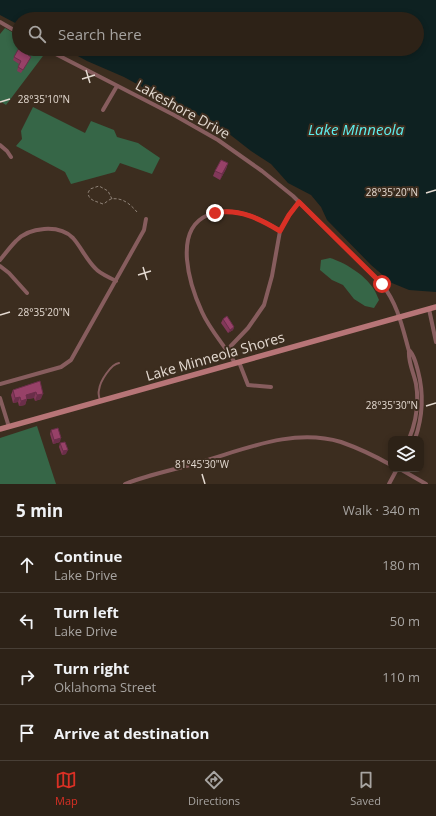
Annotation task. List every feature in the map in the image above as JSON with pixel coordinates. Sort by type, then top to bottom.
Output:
[{"type":"main road","name":"Lake Minneola Shores","points":[[0,428],[9,427],[436,307]]},
{"type":"street","points":[[0,23],[12,29]]},
{"type":"street","name":"Lakeshore Drive","points":[[59,56],[192,124],[218,140],[272,178],[299,202],[382,284],[393,299],[400,317],[409,351]]},
{"type":"street","points":[[103,110],[117,86]]},
{"type":"street","points":[[0,145],[11,157]]},
{"type":"street","points":[[228,350],[248,328],[264,305],[272,276],[280,231],[289,215],[299,202]]},
{"type":"street","points":[[271,387],[248,385],[237,363],[206,319],[196,297],[190,276],[186,250],[192,230],[199,220],[208,215],[223,211],[246,214],[280,231]]},
{"type":"street","points":[[0,384],[61,367],[71,360],[144,230],[146,219]]},
{"type":"street","points":[[0,260],[16,241],[25,234],[45,229],[58,229],[73,238],[98,271],[116,281]]},
{"type":"street","points":[[0,266],[9,273],[27,293]]},
{"type":"street","points":[[429,309],[436,342]]},
{"type":"street","points":[[409,351],[409,359],[416,385],[417,405],[410,436]]},
{"type":"street","points":[[409,351],[414,356],[420,381],[422,405],[416,436]]},
{"type":"street","points":[[0,398],[9,427]]},
{"type":"street","points":[[417,405],[422,405]]},
{"type":"street","points":[[412,429],[418,431]]},
{"type":"street","points":[[125,484],[251,447],[297,437],[318,438],[340,442],[362,450],[388,463]]},
{"type":"street","points":[[389,484],[396,472]]},
{"type":"street","points":[[404,472],[426,484]]},
{"type":"lane","points":[[100,401],[100,386],[110,367],[119,363]]},
{"type":"path","points":[[112,199],[108,191],[99,186],[90,189],[88,193],[92,200],[103,204],[112,199],[127,202],[138,212]]},
{"type":"green space","points":[[5,28],[12,32],[12,56],[43,56],[6,105],[0,101],[0,34]]},
{"type":"green space","points":[[33,107],[85,133],[91,121],[114,130],[117,137],[138,143],[160,158],[152,174],[120,163],[115,172],[71,184],[65,172],[16,146],[22,139],[21,131]]},
{"type":"green space","points":[[330,258],[342,263],[365,278],[375,291],[379,300],[374,308],[365,306],[354,299],[343,285],[332,280],[320,270],[321,260]]},
{"type":"green space","points":[[37,426],[56,484],[0,484],[0,438]]},
{"type":"water","name":"Lake Minneola","points":[[0,0],[436,0],[436,292],[409,290],[392,283],[371,265],[327,220],[321,207],[311,195],[288,183],[271,164],[228,133],[198,115],[168,101],[124,77],[78,56],[424,56],[424,12],[12,12],[12,21],[0,15]]},
{"type":"building","points":[[14,57],[31,57],[23,70],[18,67],[21,61]]},
{"type":"building","points":[[221,160],[228,163],[222,174],[215,171]]},
{"type":"building","points":[[227,316],[234,327],[230,330],[223,319]]},
{"type":"building","points":[[40,381],[43,394],[37,395],[36,392],[26,395],[27,399],[21,401],[20,397],[15,398],[13,390]]},
{"type":"building","points":[[58,428],[61,438],[54,440],[51,430]]},
{"type":"building","points":[[65,442],[68,450],[63,451],[60,443]]},
{"type":"route","points":[[215,213],[223,211],[239,212],[280,231],[289,215],[299,202],[359,263],[382,284]]}]
